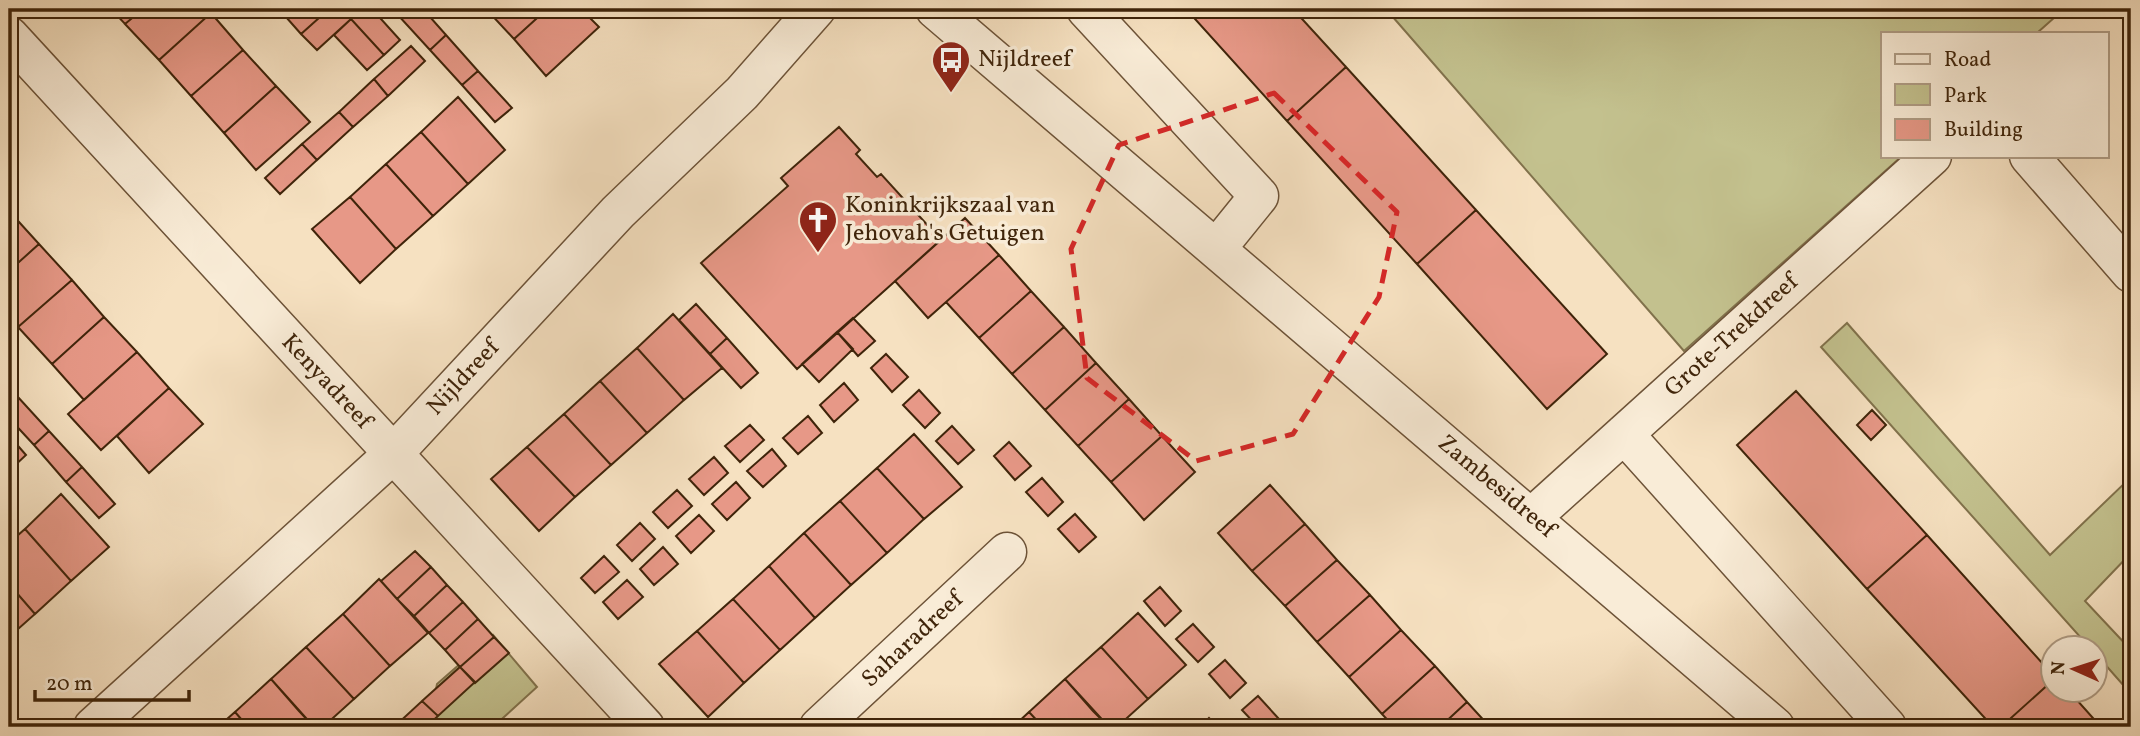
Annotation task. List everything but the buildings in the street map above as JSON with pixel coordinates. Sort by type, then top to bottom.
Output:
[{"type":"street","name":"Nijldreef","points":[[93,727],[393,454],[618,212],[742,93],[816,9]]},
{"type":"street","name":"Zambesidreef","points":[[935,9],[1775,727]]},
{"type":"street","points":[[1086,9],[1259,196],[1217,248]]},
{"type":"street","name":"Kenyadreef","points":[[9,36],[645,727]]},
{"type":"street","name":"Grote-Trekdreef","points":[[1532,517],[1930,158]]},
{"type":"street","points":[[2031,158],[2131,273]]},
{"type":"street","points":[[1624,434],[1888,727]]},
{"type":"street","name":"Saharadreef","points":[[819,727],[1007,552]]},
{"type":"highlighted area","points":[[1274,93],[1397,212],[1379,297],[1293,434],[1196,461],[1087,378],[1071,249],[1119,145]]},
{"type":"green space","points":[[1400,9],[2064,9],[2038,32],[1881,32],[1881,158],[1900,158],[1684,351],[1392,16]]},
{"type":"green space","points":[[1847,323],[2050,555],[2131,477],[2131,553],[2085,601],[2131,650],[2131,691],[2108,668],[2108,634],[2077,634],[1821,347]]},
{"type":"green space","points":[[493,635],[537,687],[493,727],[403,727],[434,699],[437,684]]},
{"type":"place","name":"Nijldreef","points":[[951,94]]},
{"type":"place","name":"Koninkrijkszaal van Jehovah's Getuigen","points":[[818,254]]}]
